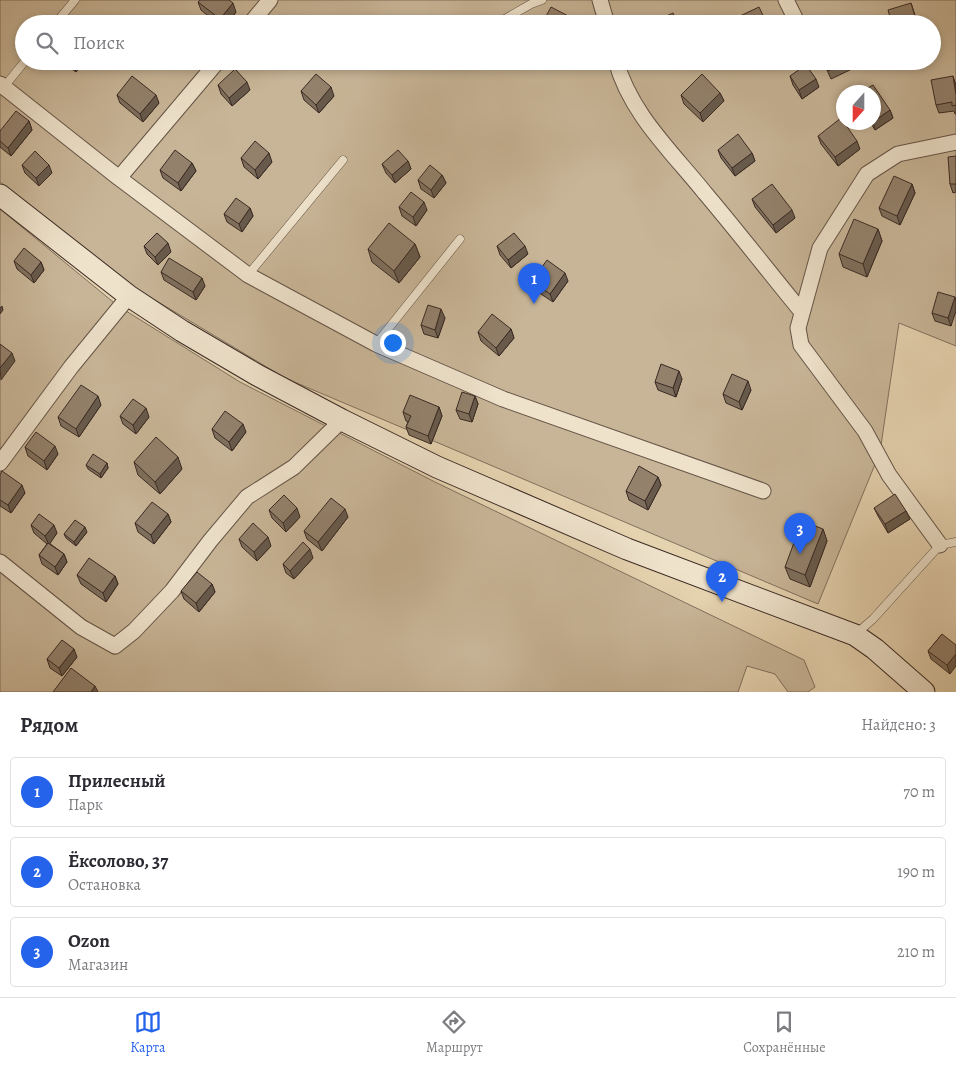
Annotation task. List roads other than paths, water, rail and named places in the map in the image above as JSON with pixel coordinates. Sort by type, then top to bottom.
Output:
[{"type":"street","points":[[258,15],[270,0]]},
{"type":"street","points":[[600,0],[604,15]]},
{"type":"street","points":[[786,0],[794,15]]},
{"type":"street","points":[[119,178],[210,70]]},
{"type":"street","points":[[618,70],[620,78],[636,107],[661,141],[801,311]]},
{"type":"street","points":[[2,86],[119,178],[248,275],[376,344],[503,399],[763,491]]},
{"type":"street","points":[[940,545],[889,474],[865,431],[800,345],[798,328],[801,311],[820,248],[867,174],[898,154],[956,142]]},
{"type":"street","points":[[0,195],[128,296],[248,370],[342,420],[437,467],[627,548],[854,635],[875,649],[924,692]]},
{"type":"street","points":[[0,463],[71,367],[128,296]]},
{"type":"street","points":[[0,562],[81,627],[114,646],[134,631],[172,591],[247,497],[294,467],[342,420]]},
{"type":"lane","points":[[62,15],[75,0]]},
{"type":"lane","points":[[512,15],[542,0]]},
{"type":"lane","points":[[2,86],[17,70]]},
{"type":"lane","points":[[248,275],[343,160]]},
{"type":"lane","points":[[376,344],[460,240]]},
{"type":"lane","points":[[854,635],[874,619],[940,545],[956,542]]},
{"type":"place","name":"Прилесный","points":[[534,304]]},
{"type":"place","name":"Ozon","points":[[800,554]]},
{"type":"place","name":"Ёксолово, 37","points":[[722,602]]}]
